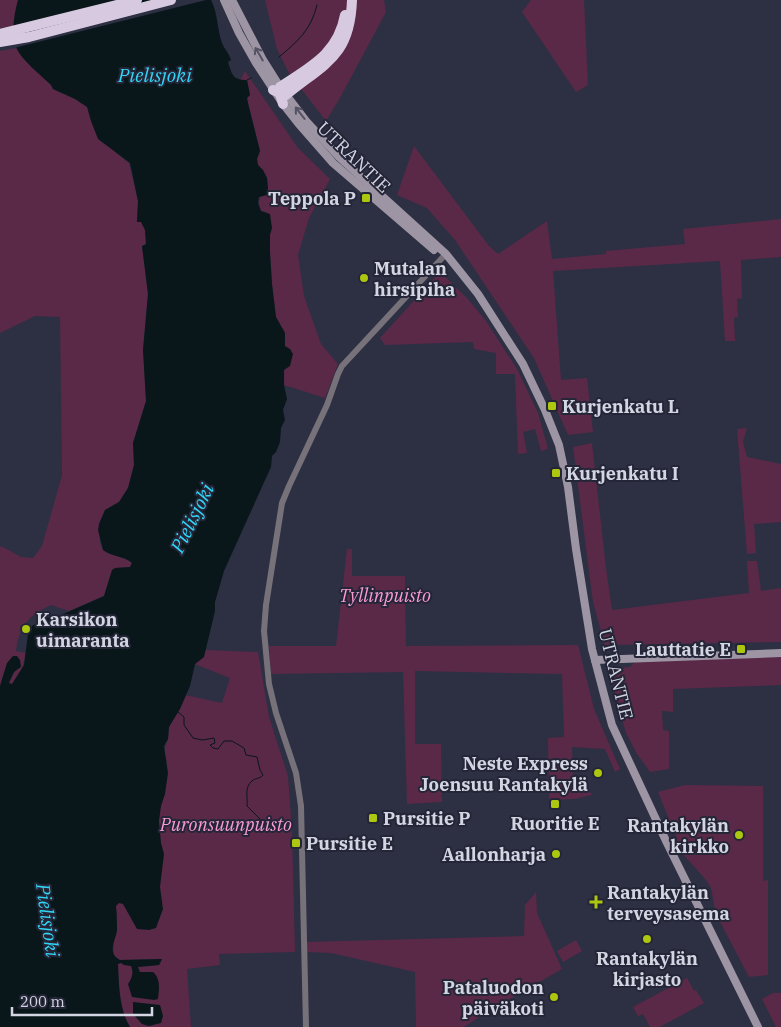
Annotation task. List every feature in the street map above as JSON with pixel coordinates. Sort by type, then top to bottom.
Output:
[{"type":"highway","points":[[0,34],[137,0]]},
{"type":"highway","points":[[0,42],[28,37],[171,0]]},
{"type":"highway","points":[[280,94],[332,48],[343,25],[346,0]]},
{"type":"highway","points":[[280,94],[324,66],[339,51],[349,30],[352,0]]},
{"type":"main road","name":"UTRANTIE","points":[[224,0],[239,33],[280,94],[333,163],[443,257],[492,315]]},
{"type":"main road","name":"UTRANTIE","points":[[232,0],[280,94],[338,157],[446,254],[463,272],[523,364],[559,445],[568,487],[582,587],[595,660],[612,725],[758,1027]]},
{"type":"main road","points":[[595,660],[781,653]]},
{"type":"street","points":[[306,1027],[301,806],[296,773],[269,684],[264,631],[278,522],[289,486],[327,405],[342,366],[443,257]]},
{"type":"green space","points":[[0,0],[18,0],[14,26],[0,28]]},
{"type":"green space","points":[[265,0],[384,0],[386,12],[326,121],[289,73],[277,49]]},
{"type":"green space","points":[[531,0],[584,0],[588,85],[576,92],[522,12]]},
{"type":"green space","points":[[17,48],[28,63],[53,89],[88,107],[90,116],[103,139],[129,163],[138,201],[137,221],[141,221],[145,230],[146,244],[142,246],[148,294],[143,350],[146,401],[133,443],[134,465],[128,488],[119,502],[105,510],[99,524],[100,543],[103,550],[129,561],[132,563],[130,567],[112,570],[104,596],[69,611],[51,605],[31,617],[26,622],[17,642],[16,651],[26,653],[22,669],[12,684],[8,683],[17,668],[21,666],[7,663],[0,686],[0,548],[1,546],[21,557],[33,558],[42,546],[62,475],[60,317],[35,316],[0,333],[0,51]]},
{"type":"green space","points":[[245,71],[298,148],[330,179],[309,218],[298,255],[304,296],[321,344],[338,364],[325,398],[284,385],[285,333],[276,317],[269,235],[272,228],[266,212],[261,211],[259,204],[261,196],[268,188],[267,178],[258,165],[257,159],[260,151],[247,98],[250,95],[247,81],[240,80]]},
{"type":"green space","points":[[414,146],[489,246],[498,254],[547,221],[552,259],[606,254],[606,251],[685,244],[683,229],[781,219],[781,257],[741,260],[742,298],[737,299],[738,317],[734,318],[735,341],[725,341],[720,261],[553,271],[561,380],[587,378],[593,432],[568,435],[534,358],[455,240],[427,208],[397,195]]},
{"type":"green space","points":[[440,272],[467,298],[486,321],[517,369],[538,413],[548,449],[541,451],[535,429],[523,432],[527,453],[518,454],[515,374],[496,374],[496,353],[474,349],[473,342],[385,345],[380,338]]},
{"type":"green space","points":[[747,428],[743,442],[747,457],[781,464],[781,522],[754,524],[756,553],[747,554],[737,429]]},
{"type":"green space","points":[[592,443],[612,610],[749,593],[747,561],[757,561],[761,591],[781,588],[781,642],[605,645],[593,602],[573,447]]},
{"type":"green space","name":"Tyllinpuisto","points":[[347,549],[352,549],[352,576],[405,576],[406,646],[578,645],[594,709],[620,769],[615,772],[605,749],[572,747],[573,790],[586,791],[592,795],[574,799],[549,800],[548,738],[564,737],[562,674],[415,671],[415,744],[441,744],[442,802],[407,804],[403,672],[271,674],[269,646],[336,646]]},
{"type":"green space","name":"Puronsuunpuisto","points":[[205,650],[258,652],[269,717],[288,776],[292,832],[295,952],[219,954],[220,965],[187,969],[191,1027],[130,1027],[122,1005],[118,964],[121,963],[135,967],[159,965],[162,959],[120,960],[114,955],[113,941],[116,933],[113,929],[120,812],[167,761],[164,752],[169,727],[185,695],[222,703],[230,678],[195,664],[204,657]]},
{"type":"green space","points":[[781,655],[781,685],[673,689],[673,712],[662,711],[663,730],[669,731],[669,769],[650,772],[637,754],[626,733],[608,669],[630,667],[636,661]]},
{"type":"green space","points":[[685,785],[763,786],[763,881],[768,880],[768,975],[749,977],[716,914],[711,888],[683,854],[658,792]]},
{"type":"green space","points":[[536,892],[537,913],[562,969],[464,1027],[416,1027],[415,972],[331,953],[307,952],[306,942],[524,936],[525,905]]},
{"type":"green space","points":[[576,940],[582,951],[563,962],[557,951]]},
{"type":"green space","points":[[687,978],[694,991],[696,990],[704,1003],[660,1027],[650,1027],[643,1014],[638,1016],[633,1007]]},
{"type":"green space","points":[[773,993],[781,993],[781,1027],[776,1027],[762,999]]},
{"type":"water","name":"Pielisjoki","points":[[18,0],[211,0],[222,43],[231,60],[228,62],[232,73],[236,78],[247,80],[250,95],[247,98],[260,151],[257,159],[258,165],[267,178],[267,195],[259,197],[258,203],[261,211],[270,214],[272,228],[270,253],[276,317],[285,333],[285,346],[293,354],[290,366],[284,370],[284,385],[287,399],[283,410],[285,420],[281,428],[280,442],[272,456],[271,467],[224,571],[215,602],[215,611],[204,657],[195,664],[190,686],[180,709],[169,727],[168,739],[164,746],[168,773],[159,821],[164,854],[160,887],[163,909],[156,928],[149,930],[137,929],[123,904],[119,903],[116,906],[117,931],[113,951],[116,957],[120,960],[162,959],[159,965],[138,967],[140,972],[153,972],[156,975],[159,984],[158,999],[154,1000],[132,997],[128,984],[132,975],[131,966],[118,964],[122,1005],[130,1027],[0,1027],[0,686],[7,663],[13,656],[17,656],[20,660],[21,667],[14,672],[9,683],[12,684],[24,665],[28,634],[32,626],[43,619],[61,615],[104,596],[112,570],[130,567],[132,563],[103,550],[98,530],[105,510],[119,502],[128,488],[134,465],[133,443],[146,401],[143,350],[148,294],[142,246],[146,244],[145,230],[141,222],[137,222],[138,201],[130,163],[98,139],[87,107],[53,89],[19,52],[14,42],[13,30]]},
{"type":"water","points":[[133,1002],[160,1005],[163,1016],[161,1023],[149,1026],[142,1024],[133,1014]]},
{"type":"pier","points":[[162,0],[206,0],[14,48],[12,41]]},
{"type":"waterway","points":[[279,57],[303,34],[311,21],[317,5]]},
{"type":"waterway","points":[[247,80],[251,78]]},
{"type":"waterway","points":[[178,712],[184,717],[184,725],[193,738],[202,740],[214,738],[215,743],[210,745],[218,749],[224,741],[232,741],[244,748],[246,755],[257,757],[263,775],[253,780],[248,786],[247,806],[269,828]]},
{"type":"place","name":"Teppola P","points":[[366,198]]},
{"type":"place","name":"Mutalan hirsipiha","points":[[364,278]]},
{"type":"place","name":"Kurjenkatu L","points":[[552,406]]},
{"type":"place","name":"Kurjenkatu I","points":[[556,473]]},
{"type":"place","name":"Karsikon uimaranta","points":[[26,629]]},
{"type":"place","name":"Lauttatie E","points":[[741,649]]},
{"type":"place","name":"Neste Express Joensuu Rantakylä","points":[[598,773]]},
{"type":"place","name":"Ruoritie E","points":[[555,804]]},
{"type":"place","name":"Pursitie P","points":[[373,818]]},
{"type":"place","name":"Rantakylän kirkko","points":[[739,835]]},
{"type":"place","name":"Pursitie E","points":[[296,843]]},
{"type":"place","name":"Aallonharja","points":[[556,854]]},
{"type":"place","name":"Rantakylän terveysasema","points":[[596,902]]},
{"type":"place","name":"Rantakylän kirjasto","points":[[647,939]]},
{"type":"place","name":"Pataluodon päiväkoti","points":[[554,997]]}]
